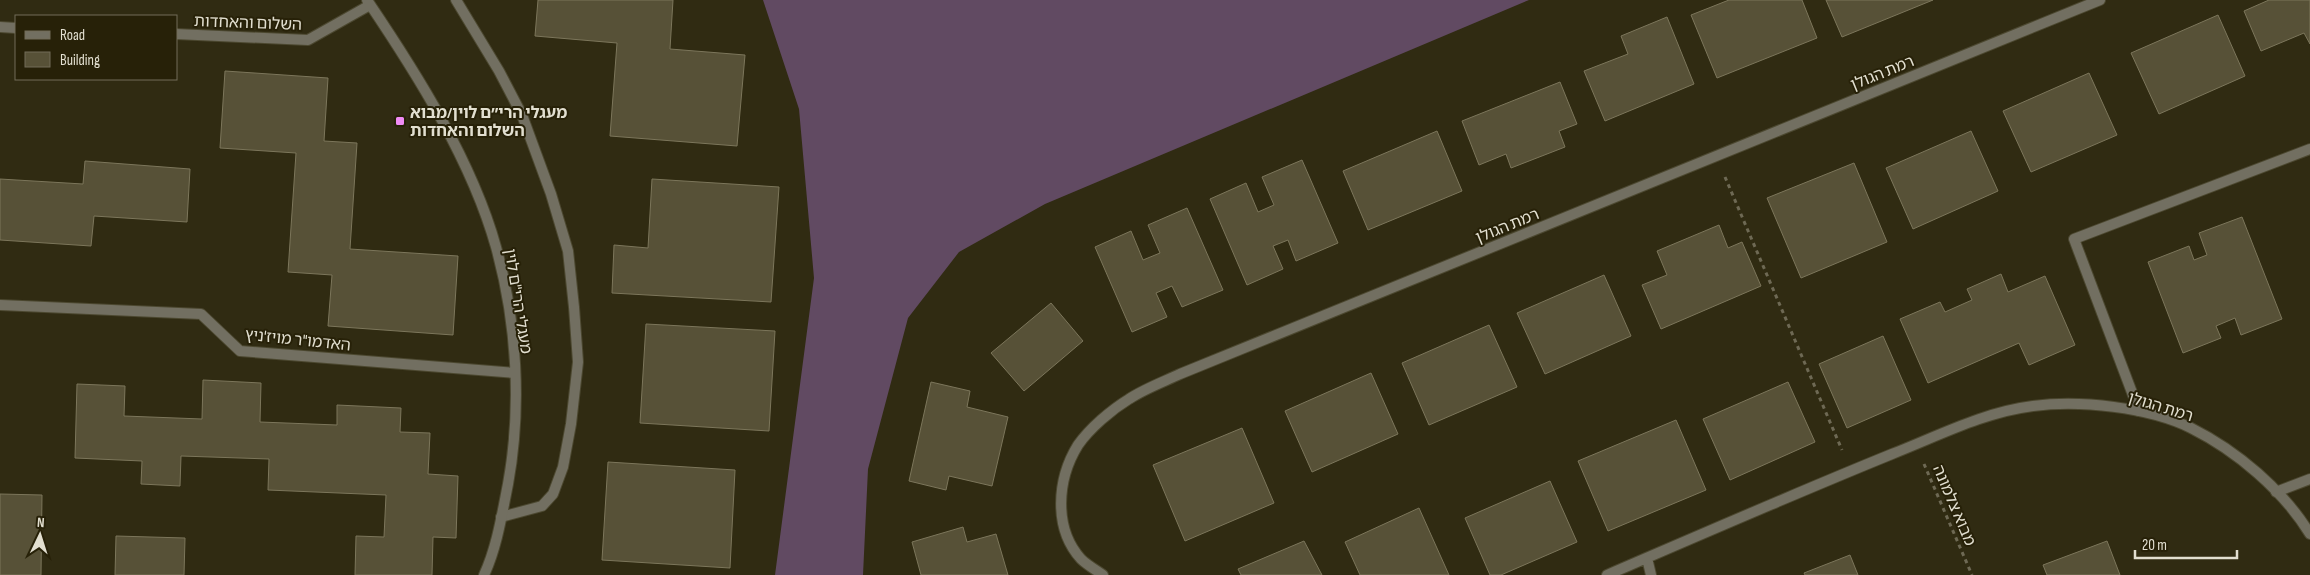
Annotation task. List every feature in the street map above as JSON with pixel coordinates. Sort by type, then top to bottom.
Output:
[{"type":"street","points":[[456,0],[499,70],[522,115],[551,194],[568,251],[574,307],[578,362],[571,424],[563,467],[553,494],[542,506],[501,517]]},
{"type":"street","name":"רמת הגולן","points":[[1103,575],[1081,559],[1067,537],[1061,511],[1063,477],[1079,445],[1101,420],[1129,399],[1180,374],[2100,0]]},
{"type":"street","name":"מעגלי הרי''ם לוין","points":[[369,2],[413,68],[452,141],[476,194],[498,256],[508,302],[514,373],[512,459],[491,559],[484,575]]},
{"type":"street","name":"השלום והאחדות","points":[[178,34],[308,40],[369,2]]},
{"type":"street","points":[[0,27],[15,28]]},
{"type":"street","points":[[2139,411],[2074,239],[2310,149]]},
{"type":"street","name":"האדמו\"ר מויז'ניץ","points":[[0,305],[200,314],[240,351],[514,373]]},
{"type":"street","name":"רמת הגולן","points":[[1607,575],[1851,471],[1995,413],[2032,406],[2065,403],[2139,411],[2190,428],[2229,452],[2269,484],[2310,534]]},
{"type":"street","points":[[2276,492],[2310,479]]},
{"type":"street","points":[[1647,558],[1651,575]]},
{"type":"path","points":[[1716,156],[1851,471]]},
{"type":"path","name":"מבוא צלמונה","points":[[1916,445],[1972,575]]},
{"type":"shaded area","points":[[763,0],[1529,0],[1045,204],[959,252],[908,318],[868,469],[863,575],[775,575],[814,278],[799,109]]},
{"type":"building","points":[[538,0],[673,0],[670,49],[745,55],[737,146],[610,136],[617,43],[535,36]]},
{"type":"building","points":[[1729,0],[1802,0],[1817,38],[1717,78],[1691,15]]},
{"type":"building","points":[[1826,0],[1933,0],[1842,37]]},
{"type":"building","points":[[2269,0],[2310,0],[2310,44],[2304,33],[2261,51],[2244,11]]},
{"type":"building","points":[[2218,15],[2245,76],[2159,114],[2131,53]]},
{"type":"building","points":[[1667,17],[1694,84],[1605,121],[1584,71],[1628,54],[1621,36]]},
{"type":"building","points":[[225,71],[328,78],[324,141],[357,143],[350,249],[458,256],[453,335],[328,326],[332,275],[288,272],[296,153],[220,148]]},
{"type":"building","points":[[2089,73],[2117,135],[2031,172],[2003,111]]},
{"type":"building","points":[[1560,82],[1577,124],[1559,131],[1565,147],[1511,168],[1506,154],[1479,165],[1462,121]]},
{"type":"building","points":[[1437,131],[1462,191],[1368,230],[1343,171]]},
{"type":"building","points":[[1971,131],[1998,191],[1913,229],[1886,168]]},
{"type":"building","points":[[1302,160],[1338,243],[1296,261],[1288,240],[1273,246],[1283,269],[1247,285],[1210,199],[1246,183],[1258,212],[1274,205],[1262,177]]},
{"type":"building","points":[[85,161],[190,169],[187,222],[94,216],[91,246],[0,240],[0,179],[83,184]]},
{"type":"building","points":[[1854,163],[1887,242],[1801,278],[1767,198]]},
{"type":"building","points":[[652,179],[779,187],[771,302],[612,293],[614,245],[648,248]]},
{"type":"building","points":[[1187,208],[1223,290],[1182,307],[1172,286],[1156,293],[1167,317],[1132,332],[1095,247],[1131,231],[1143,260],[1160,253],[1148,225]]},
{"type":"building","points":[[2242,217],[2282,319],[2241,335],[2235,318],[2216,326],[2221,338],[2183,353],[2148,262],[2189,246],[2194,260],[2207,255],[2199,233]]},
{"type":"building","points":[[1719,225],[1728,248],[1742,242],[1761,286],[1661,329],[1642,285],[1667,275],[1657,251]]},
{"type":"building","points":[[2001,274],[2008,292],[2045,276],[2075,345],[2029,365],[2019,343],[1928,383],[1900,319],[1940,302],[1945,312],[1972,300],[1967,289]]},
{"type":"building","points":[[1604,275],[1631,336],[1545,374],[1517,313]]},
{"type":"building","points":[[1051,303],[1083,341],[1024,391],[991,353]]},
{"type":"building","points":[[646,324],[775,331],[769,431],[640,423]]},
{"type":"building","points":[[1489,325],[1517,387],[1429,425],[1402,363]]},
{"type":"building","points":[[1883,336],[1911,400],[1847,428],[1819,364]]},
{"type":"building","points":[[1371,373],[1398,434],[1312,472],[1285,411]]},
{"type":"building","points":[[203,380],[261,383],[260,422],[337,425],[337,405],[401,408],[400,432],[430,433],[428,474],[458,476],[456,538],[433,537],[432,575],[355,575],[356,536],[384,537],[386,495],[268,490],[269,459],[181,456],[180,486],[141,484],[142,461],[75,458],[77,384],[125,386],[124,416],[202,419]]},
{"type":"building","points":[[931,382],[970,391],[967,407],[1008,417],[992,486],[949,476],[946,490],[909,481]]},
{"type":"building","points":[[1788,382],[1815,442],[1730,480],[1703,419]]},
{"type":"building","points":[[1676,420],[1706,490],[1608,531],[1578,461]]},
{"type":"building","points":[[1242,428],[1274,503],[1185,541],[1153,465]]},
{"type":"building","points":[[608,462],[735,470],[730,568],[602,560]]},
{"type":"building","points":[[1550,481],[1577,542],[1501,575],[1490,575],[1465,518]]},
{"type":"building","points":[[0,494],[42,495],[41,575],[0,575]]},
{"type":"building","points":[[1419,508],[1449,575],[1360,575],[1345,542]]},
{"type":"building","points":[[963,527],[967,542],[996,534],[1008,575],[921,575],[912,542]]},
{"type":"building","points":[[116,536],[185,538],[184,575],[115,575]]},
{"type":"building","points":[[1304,541],[1322,575],[1241,575],[1238,569]]},
{"type":"building","points":[[2107,541],[2120,575],[2047,575],[2043,565]]},
{"type":"building","points":[[1850,555],[1858,575],[1805,575],[1804,573]]},
{"type":"place","name":"מעגלי הרי״ם לוין/מבוא השלום והאחדות","points":[[400,121]]}]
